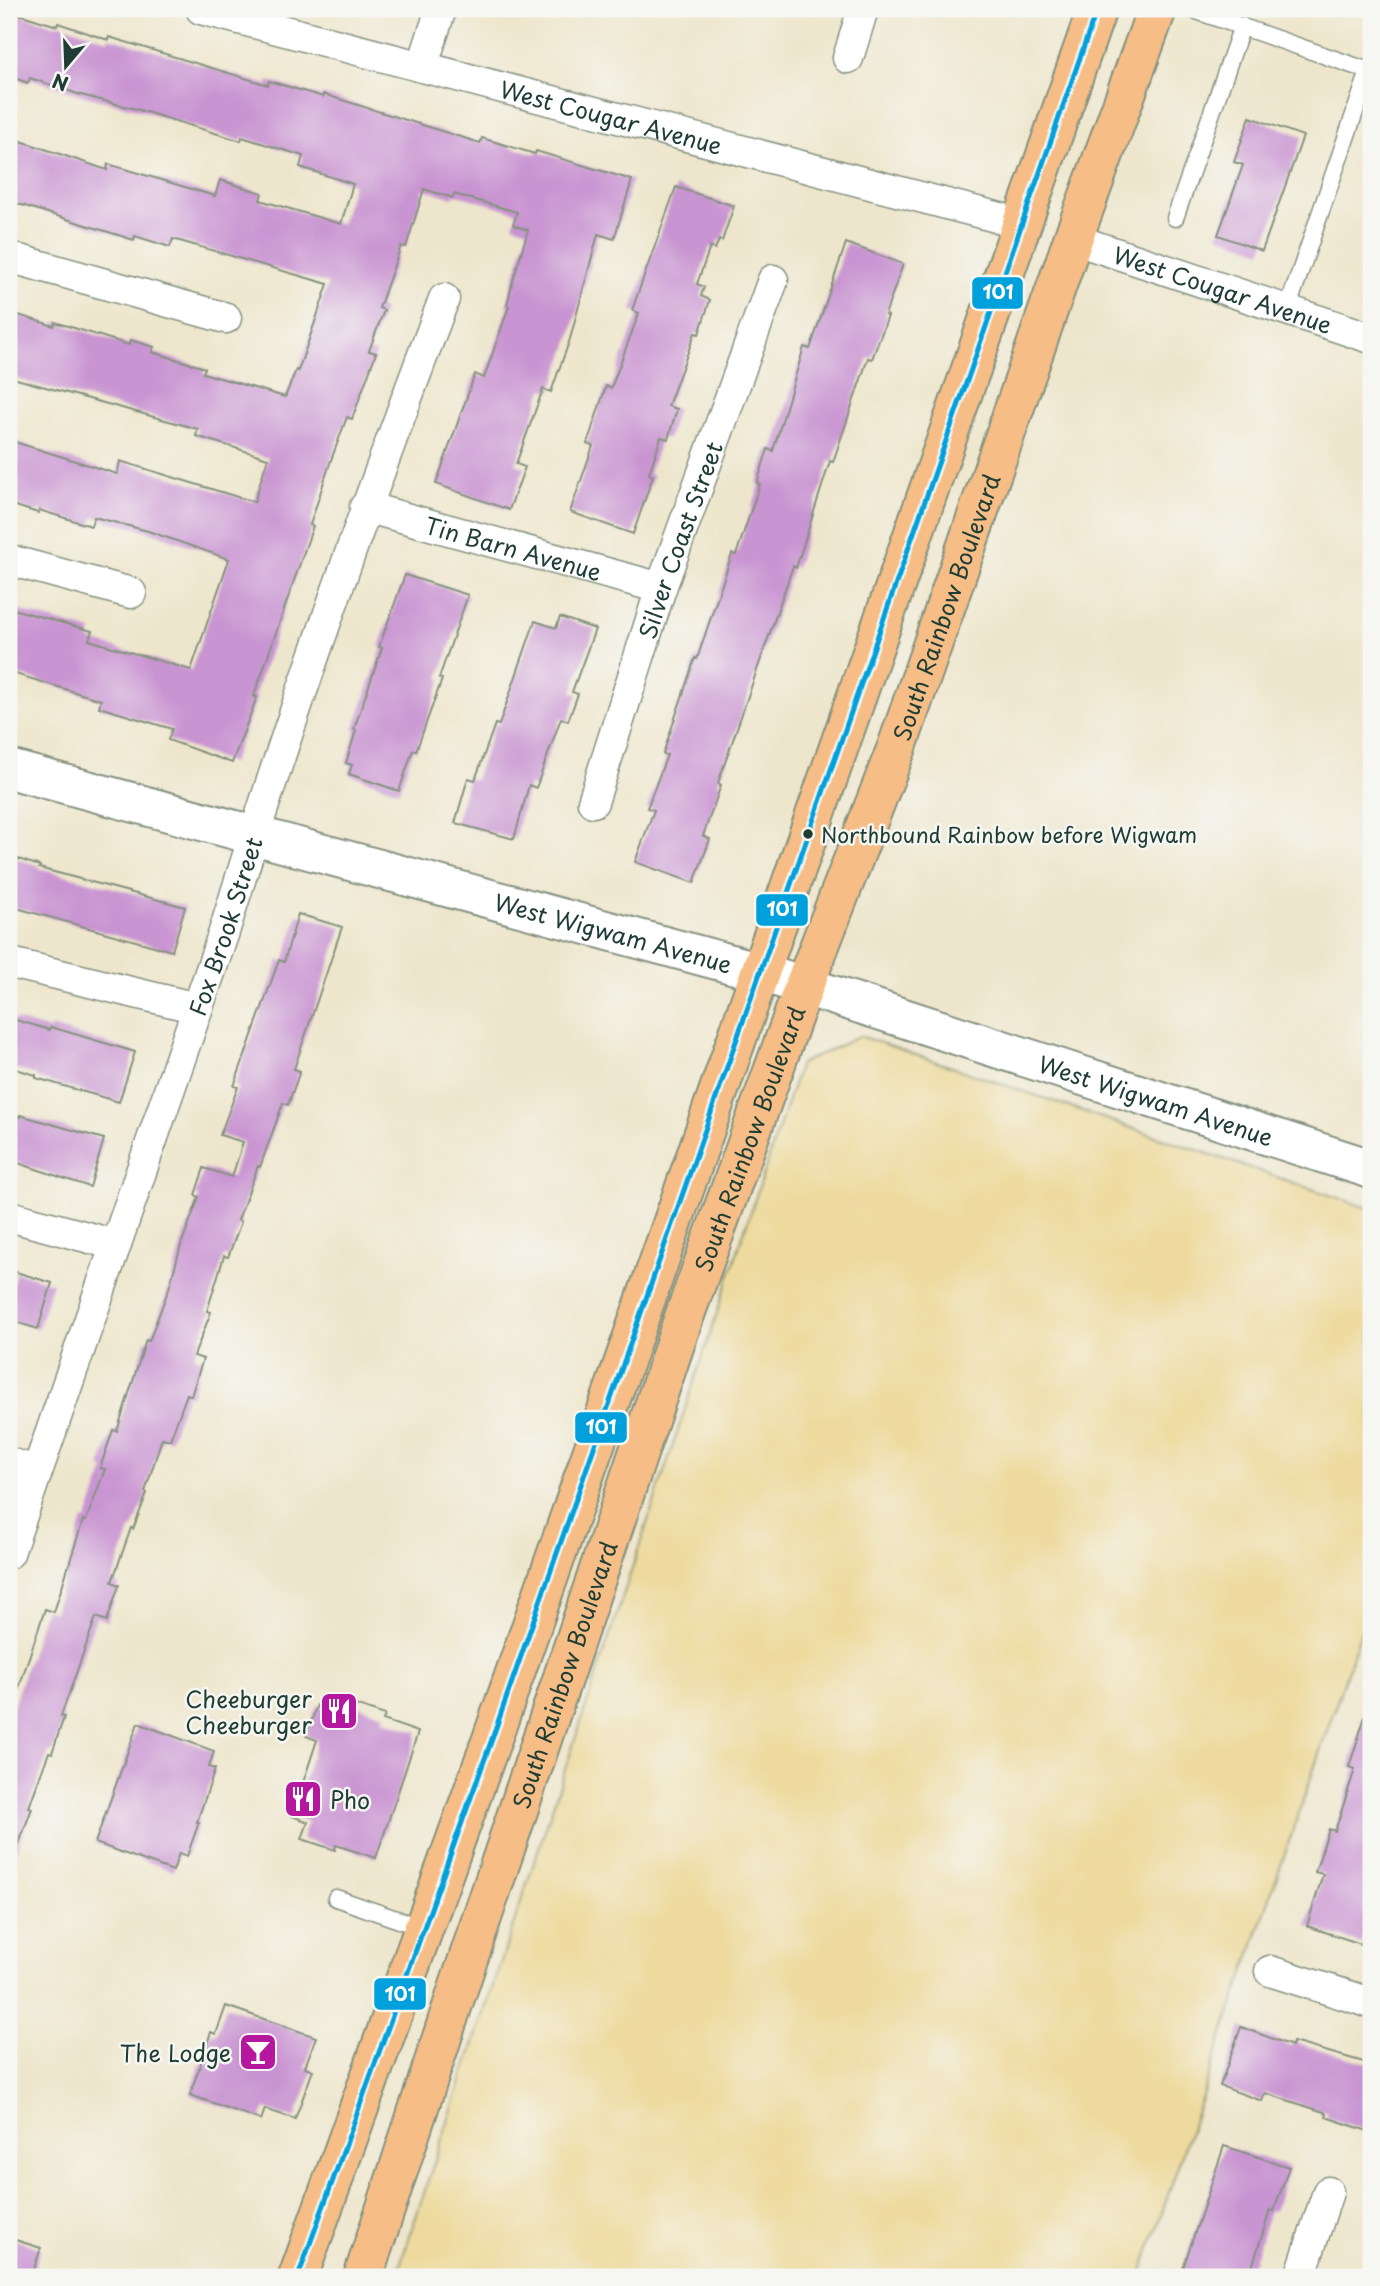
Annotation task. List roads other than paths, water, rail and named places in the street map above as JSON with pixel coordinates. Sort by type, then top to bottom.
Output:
[{"type":"main road","name":"South Rainbow Boulevard","points":[[298,2277],[492,1739],[1097,9]]},
{"type":"main road","points":[[1073,239],[1064,204],[1063,181],[1114,26],[1111,9]]},
{"type":"main road","name":"South Rainbow Boulevard","points":[[363,2277],[683,1320],[804,986],[897,747],[1073,239],[1157,9]]},
{"type":"main road","points":[[995,463],[990,400],[1028,278],[1033,247],[1023,224]]},
{"type":"main road","points":[[553,1706],[542,1686],[542,1679],[572,1591],[579,1488]]},
{"type":"main road","points":[[457,1992],[481,1862],[502,1798],[502,1768],[492,1739]]},
{"type":"main road","points":[[312,2277],[313,2236]]},
{"type":"street","name":"West Cougar Avenue","points":[[201,9],[1023,224]]},
{"type":"street","points":[[422,67],[441,9]]},
{"type":"street","points":[[848,58],[863,9]]},
{"type":"street","name":"West Cougar Avenue","points":[[1073,239],[1371,338]]},
{"type":"street","points":[[9,257],[226,318]]},
{"type":"street","name":"Silver Coast Street","points":[[593,802],[661,588],[773,280]]},
{"type":"street","name":"Fox Brook Street","points":[[9,1553],[23,1467],[116,1245],[365,507],[444,299]]},
{"type":"street","name":"Tin Barn Avenue","points":[[365,507],[661,588]]},
{"type":"street","points":[[9,560],[131,593]]},
{"type":"street","name":"West Wigwam Avenue","points":[[9,769],[761,972],[1371,1169]]},
{"type":"street","points":[[15,964],[197,1008]]},
{"type":"street","points":[[9,1216],[116,1245]]},
{"type":"street","points":[[1270,1971],[1371,2003]]},
{"type":"street","points":[[1300,2277],[1328,2192]]},
{"type":"lane","points":[[1191,9],[1369,71],[1287,310]]},
{"type":"lane","points":[[1175,218],[1242,26]]},
{"type":"lane","points":[[336,1898],[425,1929]]},
{"type":"place","name":"Northbound Rainbow before Wigwam","points":[[808,834]]},
{"type":"place","name":"Cheeburger Cheeburger","points":[[339,1711]]},
{"type":"place","name":"Pho","points":[[303,1799]]},
{"type":"place","name":"The Lodge","points":[[258,2052]]}]
